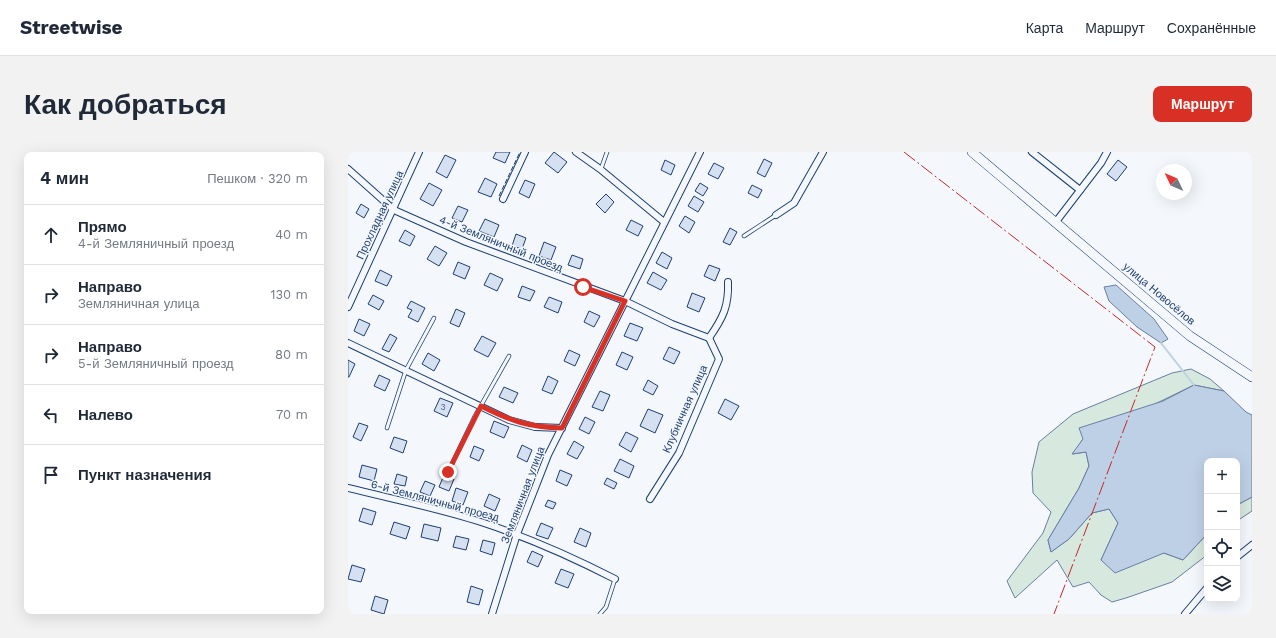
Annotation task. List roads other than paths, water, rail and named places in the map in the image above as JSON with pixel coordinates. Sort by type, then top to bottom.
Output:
[{"type":"street","name":"Прохладная улица","points":[[348,307],[394,210],[419,152]]},
{"type":"street","points":[[503,199],[525,152]]},
{"type":"street","points":[[576,152],[600,169],[664,222]]},
{"type":"street","name":"Земляничная улица","points":[[492,614],[517,534],[548,455],[700,152]]},
{"type":"street","points":[[776,215],[794,202],[823,152]]},
{"type":"street","name":"улица Новосёлов","points":[[972,152],[1190,336],[1252,377]]},
{"type":"street","points":[[1032,152],[1080,190]]},
{"type":"street","points":[[1055,223],[1101,163],[1106,152]]},
{"type":"street","name":"4-й Земляничный проезд","points":[[348,170],[394,210],[491,252],[625,301],[672,324],[709,338]]},
{"type":"street","points":[[709,338],[720,321],[729,299],[728,282]]},
{"type":"street","name":"Клубничная улица","points":[[650,499],[656,487],[679,453],[719,359],[709,338]]},
{"type":"street","points":[[348,343],[509,420],[535,427],[562,428]]},
{"type":"street","name":"6-й Земляничный проезд","points":[[348,488],[480,522],[517,534],[577,560],[615,579]]},
{"type":"street","points":[[1240,555],[1252,545]]},
{"type":"street","points":[[1184,614],[1204,591]]},
{"type":"lane","points":[[600,169],[607,152]]},
{"type":"lane","points":[[744,236],[776,215]]},
{"type":"lane","points":[[387,428],[406,370],[434,318]]},
{"type":"lane","points":[[448,472],[481,406],[509,356]]},
{"type":"lane","points":[[600,614],[606,606],[615,579]]},
{"type":"water","points":[[1116,285],[1154,319],[1168,339],[1161,343],[1137,327],[1109,301],[1104,287]]},
{"type":"water","points":[[1194,385],[1224,391],[1246,412],[1252,415],[1252,497],[1240,503],[1240,458],[1204,458],[1204,537],[1183,560],[1164,553],[1115,573],[1101,560],[1118,523],[1109,509],[1092,513],[1069,539],[1051,552],[1048,540],[1079,488],[1089,466],[1086,452],[1072,454],[1083,439],[1079,428],[1163,401]]},
{"type":"waterway","points":[[1161,343],[1194,385]]}]
